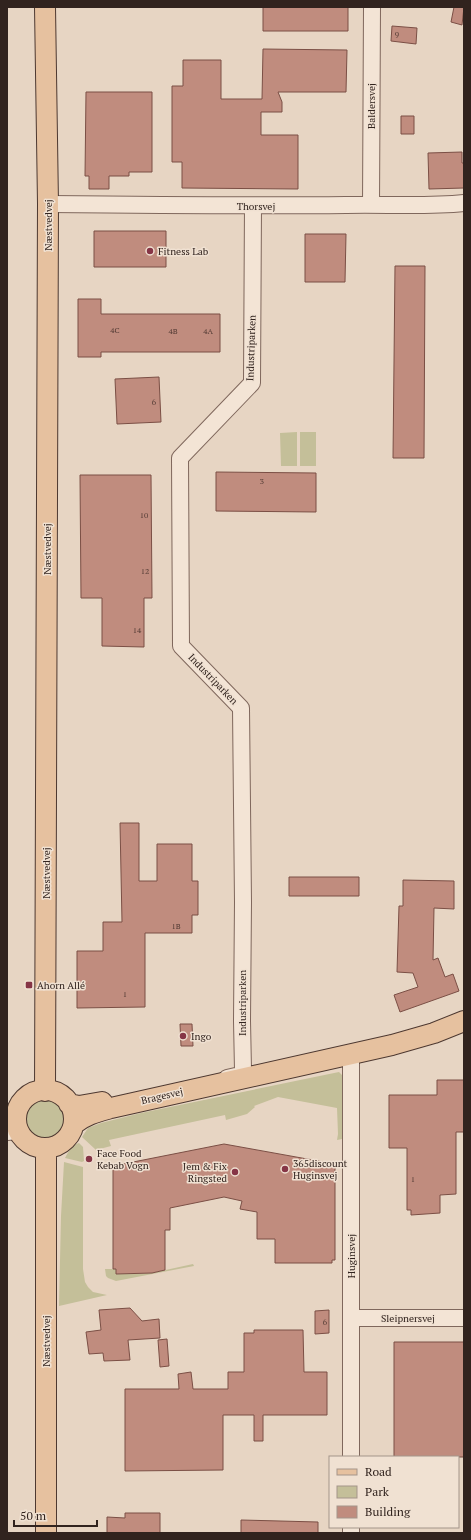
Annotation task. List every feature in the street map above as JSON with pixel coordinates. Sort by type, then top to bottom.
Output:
[{"type":"main road","name":"Næstvedvej","points":[[45,1091],[48,204],[46,7]]},
{"type":"main road","name":"Bragesvej","points":[[69,1104],[79,1106],[116,1101],[152,1093],[203,1078],[248,1073],[351,1055],[392,1045],[464,1021]]},
{"type":"main road","name":"Bragesvej","points":[[74,1124],[88,1114],[248,1073]]},
{"type":"main road","points":[[45,1091],[53,1092],[61,1095],[69,1104],[74,1116],[74,1124],[66,1140],[55,1146],[46,1148],[32,1145],[12,1126],[18,1110],[25,1099],[32,1094],[45,1091]]},
{"type":"main road","name":"Næstvedvej","points":[[46,1148],[46,1533]]},
{"type":"street","name":"Baldersvej","points":[[371,205],[372,7]]},
{"type":"street","name":"Thorsvej","points":[[48,204],[438,206],[464,203]]},
{"type":"street","name":"Industriparken","points":[[248,1073],[242,1021],[243,902],[241,708],[181,646],[180,458],[252,383],[253,206]]},
{"type":"street","name":"Huginsvej","points":[[351,1055],[351,1456]]},
{"type":"street","name":"Sleipnersvej","points":[[351,1318],[464,1318]]},
{"type":"green space","points":[[297,432],[297,466],[281,466],[280,433]]},
{"type":"green space","points":[[300,432],[316,432],[316,466],[300,466]]},
{"type":"green space","points":[[339,1072],[344,1077],[344,1135],[342,1139],[337,1140],[337,1108],[278,1097],[254,1106],[255,1107],[247,1114],[226,1120],[225,1115],[109,1140],[111,1146],[96,1150],[82,1137],[88,1128],[101,1123],[141,1113]]},
{"type":"green space","points":[[46,1098],[61,1104],[67,1119],[61,1134],[46,1140],[31,1134],[25,1119],[31,1104]]},
{"type":"green space","points":[[79,1143],[83,1147],[84,1161],[82,1162],[65,1158],[69,1151]]},
{"type":"green space","points":[[64,1162],[83,1167],[83,1269],[85,1282],[93,1292],[107,1295],[59,1306],[61,1216]]},
{"type":"green space","points":[[193,1264],[194,1266],[116,1281],[106,1276],[105,1269],[116,1269],[116,1274],[152,1273]]},
{"type":"building","points":[[263,7],[348,7],[348,31],[263,31]]},
{"type":"building","points":[[454,7],[464,7],[462,25],[451,22]]},
{"type":"building","points":[[392,26],[417,28],[416,44],[391,41]]},
{"type":"building","points":[[263,49],[347,50],[346,92],[278,92],[282,102],[282,112],[261,112],[261,135],[298,135],[298,189],[182,188],[182,162],[172,162],[172,86],[183,86],[183,60],[221,60],[221,99],[262,99]]},
{"type":"building","points":[[86,92],[152,92],[152,172],[129,172],[129,176],[109,176],[109,189],[89,189],[89,176],[85,176]]},
{"type":"building","points":[[401,116],[414,116],[414,134],[401,134]]},
{"type":"building","points":[[462,152],[462,163],[464,163],[464,188],[429,189],[428,153]]},
{"type":"building","points":[[94,231],[166,231],[166,267],[94,267]]},
{"type":"building","points":[[305,234],[346,234],[345,282],[305,282]]},
{"type":"building","points":[[395,266],[425,266],[424,458],[393,458]]},
{"type":"building","points":[[78,299],[101,299],[101,314],[220,314],[220,352],[101,352],[101,357],[78,357]]},
{"type":"building","points":[[159,377],[161,422],[117,424],[115,379]]},
{"type":"building","points":[[216,472],[316,473],[316,512],[216,511]]},
{"type":"building","points":[[80,475],[151,475],[152,598],[144,598],[144,647],[102,646],[102,598],[81,598]]},
{"type":"building","points":[[120,823],[139,823],[139,881],[157,881],[157,844],[192,844],[192,881],[198,881],[198,915],[192,915],[192,933],[145,933],[145,1007],[77,1008],[77,951],[103,951],[103,922],[122,922]]},
{"type":"building","points":[[289,877],[359,877],[359,896],[289,896]]},
{"type":"building","points":[[403,880],[454,881],[454,909],[434,908],[433,960],[438,958],[445,977],[453,974],[459,991],[400,1012],[394,995],[418,987],[413,973],[397,972],[399,906],[403,906]]},
{"type":"building","points":[[180,1024],[192,1024],[193,1046],[181,1046]]},
{"type":"building","points":[[437,1080],[464,1080],[464,1132],[456,1132],[456,1194],[440,1195],[440,1213],[411,1215],[411,1210],[407,1210],[407,1148],[389,1148],[389,1095],[437,1095]]},
{"type":"building","points":[[224,1144],[335,1164],[335,1260],[332,1260],[332,1263],[275,1263],[275,1239],[257,1239],[257,1212],[240,1209],[242,1201],[224,1197],[170,1208],[170,1230],[165,1230],[165,1270],[152,1273],[116,1274],[116,1269],[113,1269],[113,1166]]},
{"type":"building","points":[[130,1308],[142,1321],[159,1319],[160,1338],[128,1340],[130,1360],[104,1361],[103,1353],[89,1354],[86,1332],[101,1330],[99,1310]]},
{"type":"building","points":[[329,1310],[329,1333],[315,1334],[315,1311]]},
{"type":"building","points":[[254,1330],[303,1330],[304,1372],[327,1372],[327,1415],[263,1415],[263,1441],[254,1441],[254,1415],[223,1415],[223,1470],[125,1471],[125,1389],[179,1389],[178,1374],[191,1372],[193,1389],[228,1389],[228,1372],[244,1372],[244,1333],[254,1333]]},
{"type":"building","points":[[167,1339],[169,1366],[160,1367],[158,1340]]},
{"type":"building","points":[[394,1342],[464,1342],[464,1457],[394,1456]]},
{"type":"building","points":[[125,1513],[160,1513],[160,1533],[107,1533],[107,1517],[125,1518]]},
{"type":"building","points":[[241,1520],[318,1522],[318,1533],[241,1533]]},
{"type":"place","name":"Fitness Lab","points":[[150,251]]},
{"type":"place","name":"Ahorn Allé","points":[[29,985]]},
{"type":"place","name":"Ingo","points":[[183,1036]]},
{"type":"place","name":"Face Food Kebab Vogn","points":[[89,1159]]},
{"type":"place","name":"365discount Huginsvej","points":[[285,1169]]},
{"type":"place","name":"Jem & Fix Ringsted","points":[[235,1172]]}]
